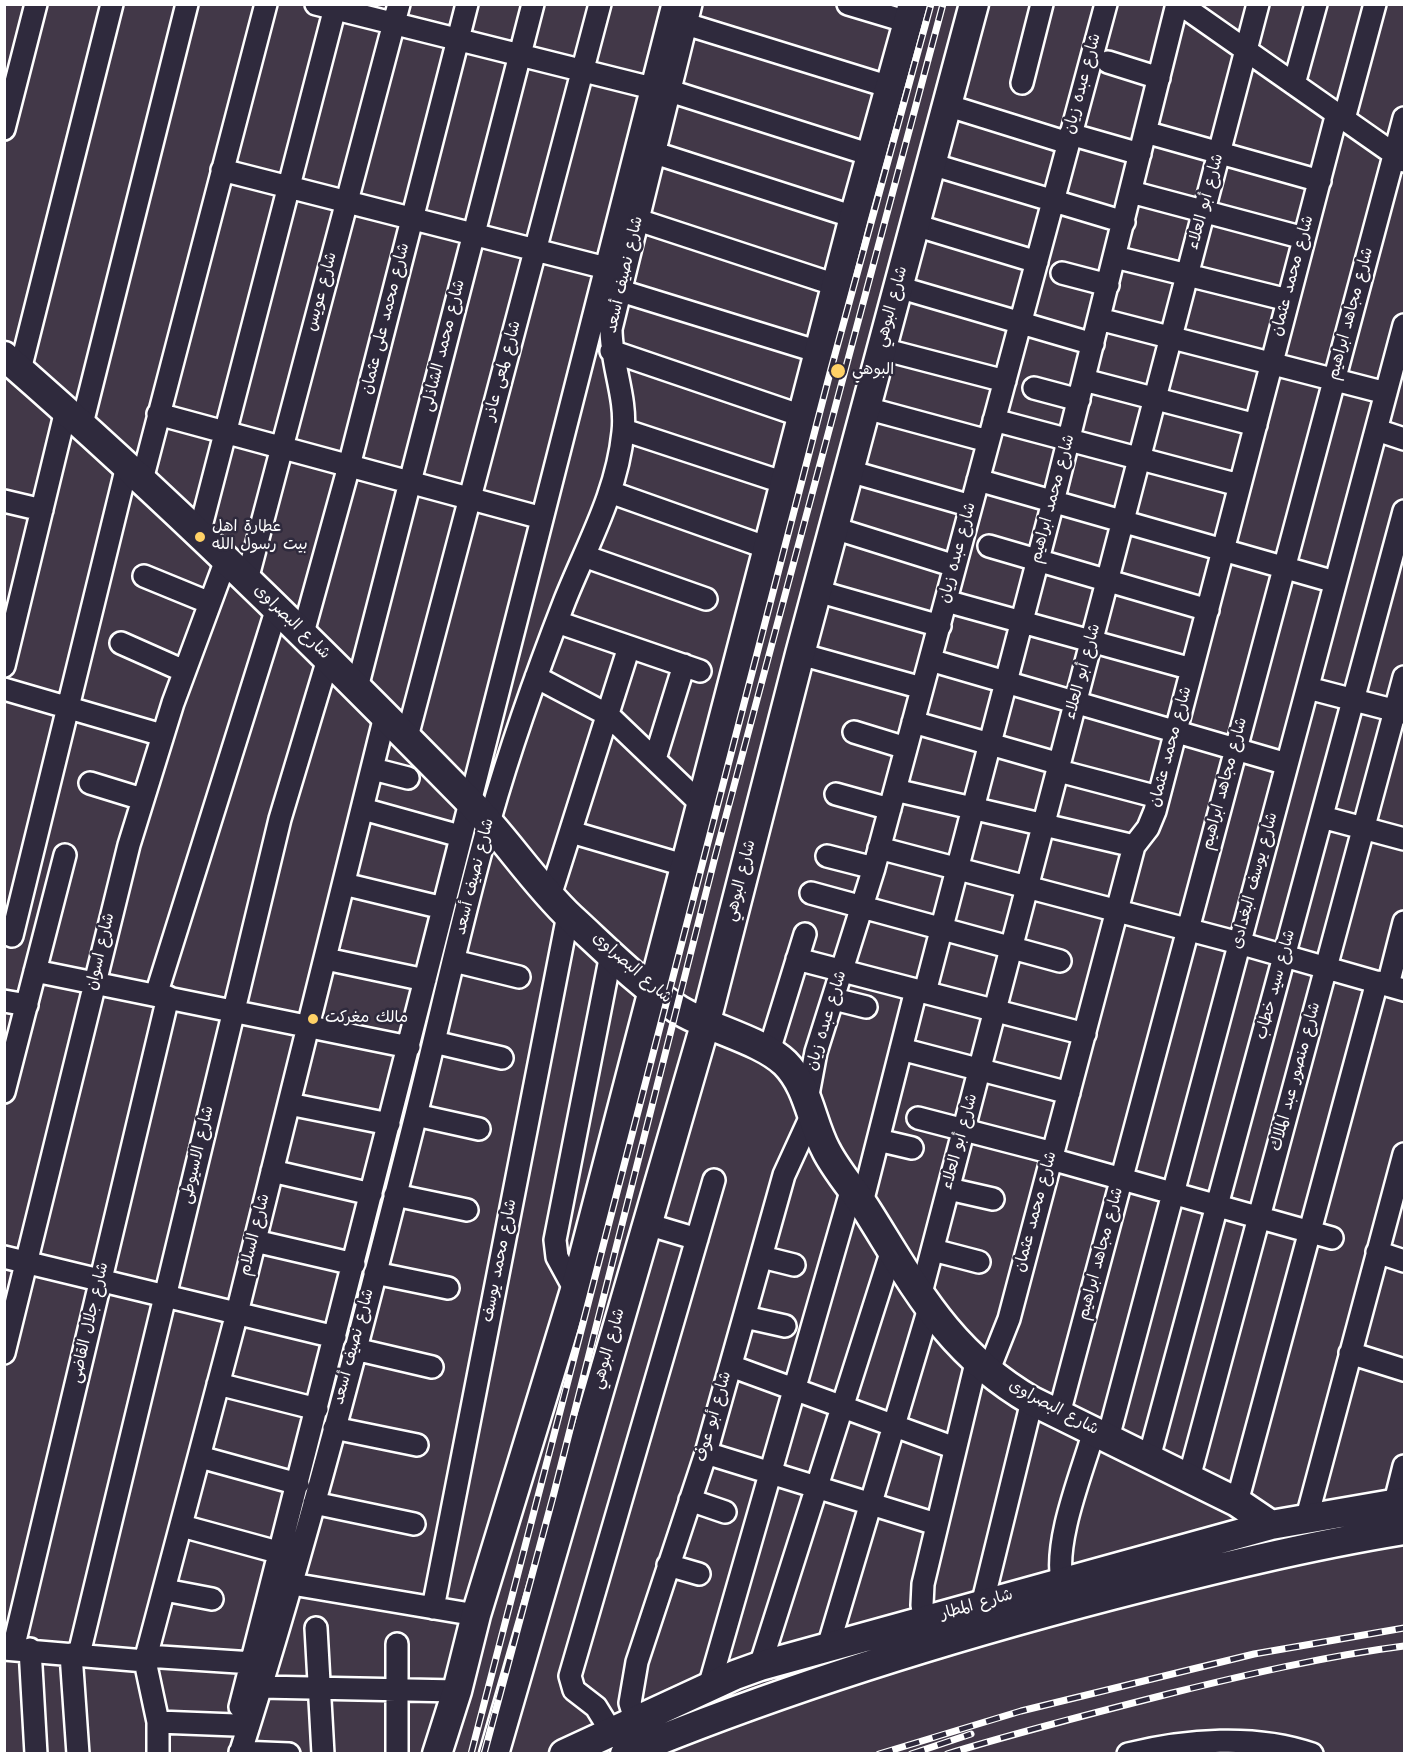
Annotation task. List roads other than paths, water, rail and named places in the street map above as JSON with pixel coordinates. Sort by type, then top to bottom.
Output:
[{"type":"street","points":[[4,129],[36,4]]},
{"type":"street","points":[[12,363],[112,4]]},
{"type":"street","points":[[4,666],[42,510],[74,417],[187,4]]},
{"type":"street","points":[[42,942],[8,936],[68,706],[134,473],[159,414],[266,4]]},
{"type":"street","name":"شارع محمد على عثمان","points":[[303,633],[349,466],[467,4]]},
{"type":"street","name":"شارع محمد الشاذلى","points":[[357,688],[533,4]]},
{"type":"street","name":"شارع لمعى عاذر","points":[[407,737],[600,4]]},
{"type":"street","name":"شارع نصيف أسعد","points":[[236,1753],[261,1687],[314,1503],[416,1115],[489,820],[536,677],[610,492],[624,430],[624,413],[611,351],[611,329],[655,153],[673,4]]},
{"type":"street","points":[[437,1754],[457,1691],[476,1615],[575,1290],[687,866],[701,804],[836,285],[910,13],[848,4]]},
{"type":"street","name":"شارع البوهي","points":[[494,1754],[705,1025],[800,654],[974,4]]},
{"type":"street","points":[[1022,83],[1042,4]]},
{"type":"street","name":"شارع عبده زيان","points":[[810,1107],[816,1052],[863,909],[1106,4]]},
{"type":"street","points":[[1178,4],[1400,158]]},
{"type":"street","name":"شارع محمد ابراهيم","points":[[709,1687],[793,1389],[878,1140],[901,1049],[942,930],[1082,390],[1178,4]]},
{"type":"street","name":"شارع أبو العلاء","points":[[828,1647],[894,1425],[925,1301],[933,1250],[1258,4]]},
{"type":"street","points":[[1294,84],[1316,4]]},
{"type":"street","name":"شارع محمد عثمان","points":[[928,1633],[923,1584],[955,1448],[982,1367],[1009,1319],[1134,846],[1148,828],[1158,797],[1304,238],[1375,4]]},
{"type":"street","points":[[199,534],[288,187],[329,6],[396,14],[459,40],[661,90],[871,155]]},
{"type":"street","name":"شارع عويس","points":[[247,580],[396,14]]},
{"type":"street","points":[[689,14],[890,87]]},
{"type":"street","name":"شارع نصيف أسعد","points":[[236,1753],[235,1725],[253,1663],[469,800],[606,268],[661,90],[689,14]]},
{"type":"street","points":[[1108,62],[1159,78]]},
{"type":"street","points":[[946,105],[1069,139],[1140,154]]},
{"type":"street","name":"شارع مجاهد ابراهيم","points":[[1059,1414],[1334,379],[1400,158],[1404,118]]},
{"type":"street","points":[[1145,132],[1320,180]]},
{"type":"street","points":[[655,153],[854,217]]},
{"type":"street","points":[[931,164],[1124,222]]},
{"type":"street","points":[[222,170],[606,268]]},
{"type":"street","points":[[1131,192],[1304,238]]},
{"type":"street","points":[[638,220],[836,285]]},
{"type":"street","points":[[915,225],[1037,262]]},
{"type":"street","points":[[1115,257],[1288,300]]},
{"type":"street","points":[[1062,273],[1108,285]]},
{"type":"street","points":[[898,287],[1093,344]]},
{"type":"street","points":[[621,291],[819,352]]},
{"type":"street","points":[[1099,319],[1386,393]]},
{"type":"street","name":"شارع يوسف البغدادى","points":[[1062,1581],[1059,1557],[1063,1538],[1101,1435],[1173,1194],[1404,325]]},
{"type":"street","points":[[882,349],[1005,381]]},
{"type":"street","points":[[611,351],[802,416]]},
{"type":"street","name":"شارع البصراوى","points":[[12,363],[74,417],[303,633],[489,820],[559,905],[611,954],[653,991],[705,1025],[769,1051],[785,1063],[800,1082],[827,1153],[950,1336],[982,1367],[1032,1401],[1238,1502],[1271,1525]]},
{"type":"street","points":[[1034,388],[1082,390],[1156,399],[1256,425]]},
{"type":"street","points":[[866,408],[988,441]]},
{"type":"street","points":[[159,414],[542,518]]},
{"type":"street","points":[[994,420],[1239,485]]},
{"type":"street","points":[[624,430],[785,483]]},
{"type":"street","points":[[1377,430],[1404,439]]},
{"type":"street","points":[[849,471],[970,506]]},
{"type":"street","points":[[978,480],[1335,582]]},
{"type":"street","points":[[610,492],[768,548]]},
{"type":"street","points":[[4,501],[42,510]]},
{"type":"street","name":"شارع سيد خطاب","points":[[1149,1458],[1404,511]]},
{"type":"street","points":[[834,528],[955,566]]},
{"type":"street","points":[[988,546],[1208,610]]},
{"type":"street","points":[[584,556],[706,599]]},
{"type":"street","name":"شارع اسوان","points":[[4,1353],[142,800],[184,671],[226,560]]},
{"type":"street","points":[[144,576],[210,603]]},
{"type":"street","points":[[817,591],[940,626]]},
{"type":"street","points":[[946,601],[1192,669]]},
{"type":"street","name":"شارع جلال القاضى","points":[[36,1754],[16,1649],[101,1280],[162,996],[277,608]]},
{"type":"street","points":[[557,622],[692,668],[655,759]]},
{"type":"street","points":[[121,643],[184,671]]},
{"type":"street","name":"شارع محمد يوسف","points":[[434,1608],[571,832],[629,647]]},
{"type":"street","points":[[800,654],[922,688]]},
{"type":"street","name":"شارع الاسيوطى","points":[[78,1754],[75,1654],[166,1296],[204,1127],[235,1010],[284,803],[328,659]]},
{"type":"street","points":[[930,660],[1287,764]]},
{"type":"street","name":"شارع منصور عبد الملاك","points":[[1189,1478],[1364,828],[1400,712],[1404,676]]},
{"type":"street","points":[[536,677],[608,715],[701,804]]},
{"type":"street","points":[[1308,688],[1400,712]]},
{"type":"street","points":[[4,689],[162,735]]},
{"type":"street","name":"شارع السلام","points":[[158,1754],[158,1722],[145,1658],[165,1590],[237,1313],[385,716]]},
{"type":"street","points":[[913,722],[1158,797]]},
{"type":"street","points":[[854,732],[906,748]]},
{"type":"street","points":[[373,769],[408,778]]},
{"type":"street","points":[[90,783],[142,800]]},
{"type":"street","points":[[836,794],[974,809],[1134,846]]},
{"type":"street","points":[[363,808],[460,836]]},
{"type":"street","points":[[1322,817],[1404,839]]},
{"type":"street","points":[[571,832],[687,866]]},
{"type":"street","points":[[4,1092],[8,1064],[27,1005],[65,855]]},
{"type":"street","points":[[827,856],[876,858],[958,869],[1239,943],[1390,986]]},
{"type":"street","points":[[344,884],[443,909]]},
{"type":"street","points":[[811,893],[1059,961]]},
{"type":"street","points":[[1238,1502],[1310,1232],[1390,986],[1404,922]]},
{"type":"street","points":[[769,1051],[805,934]]},
{"type":"street","points":[[575,1290],[557,1257],[555,1240],[611,954]]},
{"type":"street","points":[[326,959],[425,980]]},
{"type":"street","points":[[797,959],[1085,1034]]},
{"type":"street","points":[[454,961],[519,977]]},
{"type":"street","points":[[35,971],[409,1047]]},
{"type":"street","points":[[834,999],[866,1007]]},
{"type":"street","points":[[4,1000],[27,1005]]},
{"type":"street","points":[[434,1042],[502,1058]]},
{"type":"street","points":[[901,1049],[1069,1093]]},
{"type":"street","points":[[289,1104],[389,1124]]},
{"type":"street","name":"شارع أبو عوف","points":[[624,1736],[632,1684],[668,1565],[706,1453],[784,1175],[810,1107]]},
{"type":"street","points":[[416,1115],[479,1129]]},
{"type":"street","points":[[918,1118],[1052,1156],[1173,1194],[1332,1238]]},
{"type":"street","points":[[878,1140],[912,1148]]},
{"type":"street","points":[[1307,1517],[1404,1154]]},
{"type":"street","points":[[272,1171],[371,1194]]},
{"type":"street","points":[[624,1736],[596,1707],[574,1689],[570,1676],[714,1180]]},
{"type":"street","points":[[949,1189],[993,1199]]},
{"type":"street","points":[[395,1195],[467,1210]]},
{"type":"street","points":[[647,1224],[697,1239]]},
{"type":"street","points":[[255,1241],[354,1264]]},
{"type":"street","points":[[760,1666],[892,1250]]},
{"type":"street","points":[[933,1250],[979,1262]]},
{"type":"street","points":[[1377,1252],[1404,1261]]},
{"type":"street","points":[[4,1257],[335,1337]]},
{"type":"street","points":[[762,1257],[794,1265]]},
{"type":"street","points":[[375,1273],[448,1288]]},
{"type":"street","points":[[745,1317],[785,1326]]},
{"type":"street","points":[[355,1349],[432,1367]]},
{"type":"street","points":[[1350,1353],[1404,1370]]},
{"type":"street","points":[[730,1366],[955,1448]]},
{"type":"street","points":[[218,1384],[317,1409]]},
{"type":"street","points":[[982,1605],[1032,1401]]},
{"type":"street","points":[[334,1428],[417,1445]]},
{"type":"street","points":[[706,1453],[936,1524]]},
{"type":"street","points":[[200,1457],[298,1484]]},
{"type":"street","points":[[1400,1502],[1404,1467]]},
{"type":"street","points":[[690,1500],[725,1512]]},
{"type":"street","name":"شارع المطار","points":[[624,1736],[709,1687],[760,1666],[828,1647],[1014,1620],[1230,1551],[1271,1525],[1400,1502]]},
{"type":"street","points":[[314,1503],[414,1524]]},
{"type":"street","points":[[182,1526],[281,1552]]},
{"type":"street","name":"شارع المطار","points":[[564,1754],[624,1736],[747,1705],[928,1633],[982,1605],[1062,1581],[1230,1551],[1340,1540],[1404,1530]]},
{"type":"street","points":[[668,1565],[699,1574]]},
{"type":"street","points":[[292,1584],[476,1615]]},
{"type":"street","points":[[165,1590],[212,1599]]},
{"type":"street","points":[[316,1628],[323,1754]]},
{"type":"street","points":[[397,1644],[397,1754]]},
{"type":"street","points":[[16,1649],[132,1662],[145,1658],[253,1663]]},
{"type":"street","points":[[261,1687],[457,1691]]},
{"type":"street","points":[[158,1722],[235,1725]]},
{"type":"street","points":[[1128,1754],[1191,1744],[1241,1742],[1293,1747],[1312,1754]]},
{"type":"street","points":[[236,1753],[289,1754]]},
{"type":"railway","points":[[471,1754],[831,369],[931,4]]},
{"type":"railway","points":[[484,1754],[554,1493],[715,857],[943,4]]},
{"type":"railway","points":[[879,1754],[1021,1711],[1254,1654],[1404,1628]]},
{"type":"railway","points":[[947,1754],[1003,1737],[1230,1679],[1317,1660],[1404,1646]]},
{"type":"railway","points":[[911,1754],[971,1734]]},
{"type":"place","name":"البوهي","points":[[838,371]]},
{"type":"place","name":"عطارة اهل بيت رسول الله","points":[[200,537]]},
{"type":"place","name":"مالك مغركت","points":[[313,1019]]}]
